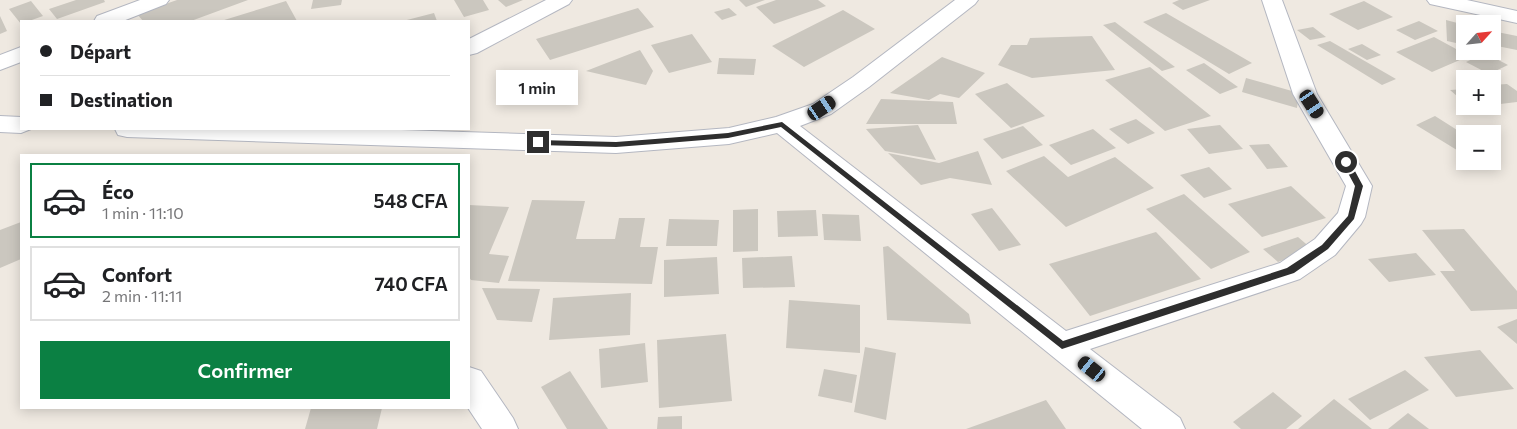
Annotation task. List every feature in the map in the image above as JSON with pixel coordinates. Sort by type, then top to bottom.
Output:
[{"type":"street","points":[[108,20],[159,0]]},
{"type":"street","points":[[470,47],[562,0]]},
{"type":"street","points":[[144,130],[311,140],[616,145],[728,136],[782,124],[822,108],[861,82],[968,0]]},
{"type":"street","points":[[1062,345],[1290,271],[1325,247],[1351,217],[1359,186],[1305,94],[1294,68],[1285,34],[1272,0]]},
{"type":"street","points":[[1436,0],[1517,17]]},
{"type":"street","points":[[0,63],[20,54]]},
{"type":"street","points":[[0,124],[20,125]]},
{"type":"street","points":[[782,124],[1168,429]]},
{"type":"street","points":[[470,382],[501,429]]},
{"type":"building","points":[[76,0],[104,0],[105,2],[57,19],[49,9]]},
{"type":"building","points":[[177,0],[248,0],[194,20],[142,20],[137,14]]},
{"type":"building","points":[[313,0],[342,0],[341,5],[311,9]]},
{"type":"building","points":[[454,0],[483,0],[489,10],[464,17]]},
{"type":"building","points":[[498,0],[523,0],[506,7]]},
{"type":"building","points":[[739,0],[765,0],[746,7]]},
{"type":"building","points":[[776,0],[818,0],[826,6],[774,24],[756,7]]},
{"type":"building","points":[[1179,0],[1210,0],[1183,10],[1172,3]]},
{"type":"building","points":[[31,1],[43,16],[32,20],[20,20],[20,23],[9,9]]},
{"type":"building","points":[[286,1],[296,20],[224,20]]},
{"type":"building","points":[[1364,1],[1393,17],[1358,30],[1329,14]]},
{"type":"building","points":[[638,8],[654,27],[550,60],[536,39]]},
{"type":"building","points":[[729,8],[737,15],[722,20],[714,12]]},
{"type":"building","points":[[843,10],[875,29],[804,67],[772,46]]},
{"type":"building","points":[[434,13],[437,20],[407,20]]},
{"type":"building","points":[[1166,13],[1252,63],[1229,74],[1143,22]]},
{"type":"building","points":[[0,16],[7,31],[0,34]]},
{"type":"building","points":[[1446,20],[1456,23],[1456,43],[1447,41]]},
{"type":"building","points":[[1419,21],[1438,31],[1415,40],[1396,30]]},
{"type":"building","points":[[1115,22],[1175,67],[1162,71],[1103,25]]},
{"type":"building","points":[[1313,27],[1326,37],[1310,40],[1297,30]]},
{"type":"building","points":[[1501,33],[1517,36],[1517,50],[1501,47]]},
{"type":"building","points":[[692,34],[712,62],[669,73],[651,45]]},
{"type":"building","points":[[1092,36],[1115,70],[1032,78],[998,65],[1011,45],[1027,45],[1030,38]]},
{"type":"building","points":[[1434,37],[1456,49],[1456,60],[1460,60],[1432,72],[1396,52]]},
{"type":"building","points":[[1330,41],[1396,79],[1382,85],[1317,45]]},
{"type":"building","points":[[1362,44],[1381,55],[1367,60],[1348,49]]},
{"type":"building","points":[[640,50],[653,71],[646,85],[586,71]]},
{"type":"building","points":[[942,57],[985,73],[959,98],[940,94],[929,100],[890,93]]},
{"type":"building","points":[[719,58],[756,59],[754,75],[717,74]]},
{"type":"building","points":[[1470,60],[1498,60],[1508,65],[1497,70],[1481,70],[1466,62]]},
{"type":"building","points":[[1204,63],[1238,87],[1220,94],[1186,70]]},
{"type":"building","points":[[1150,67],[1211,116],[1165,131],[1105,80]]},
{"type":"building","points":[[1246,78],[1299,93],[1297,108],[1242,92]]},
{"type":"building","points":[[1007,83],[1045,116],[1011,128],[975,94]]},
{"type":"building","points":[[1501,84],[1507,84],[1517,91],[1517,102],[1501,104]]},
{"type":"building","points":[[1450,90],[1456,90],[1456,95]]},
{"type":"building","points":[[881,99],[953,102],[957,124],[866,124]]},
{"type":"building","points":[[1435,116],[1456,129],[1456,149],[1416,125]]},
{"type":"building","points":[[1136,119],[1155,133],[1128,144],[1109,129]]},
{"type":"building","points":[[918,125],[936,160],[885,151],[866,129]]},
{"type":"building","points":[[1220,125],[1243,149],[1209,154],[1187,129]]},
{"type":"building","points":[[1023,126],[1043,145],[1002,159],[983,139]]},
{"type":"building","points":[[1093,129],[1116,148],[1071,165],[1049,145]]},
{"type":"building","points":[[1269,144],[1288,167],[1267,169],[1249,145]]},
{"type":"building","points":[[978,151],[992,185],[950,178],[921,185],[888,153],[939,163]]},
{"type":"building","points":[[1044,156],[1068,177],[1115,157],[1154,188],[1066,227],[1006,171]]},
{"type":"building","points":[[1209,167],[1232,189],[1204,198],[1180,175]]},
{"type":"building","points":[[1291,186],[1326,218],[1262,237],[1228,204]]},
{"type":"building","points":[[1184,194],[1250,252],[1211,269],[1146,209]]},
{"type":"building","points":[[532,200],[585,201],[576,239],[615,239],[619,218],[645,218],[640,247],[658,247],[652,284],[508,281]]},
{"type":"building","points":[[470,205],[509,207],[489,254],[509,256],[499,283],[471,280]]},
{"type":"building","points":[[992,208],[1021,245],[999,251],[971,214]]},
{"type":"building","points":[[758,209],[758,251],[733,252],[733,210]]},
{"type":"building","points":[[816,210],[818,236],[778,237],[777,211]]},
{"type":"building","points":[[822,214],[859,215],[861,241],[824,240]]},
{"type":"building","points":[[669,219],[719,220],[717,246],[666,246]]},
{"type":"building","points":[[20,222],[20,259],[0,268],[0,230]]},
{"type":"building","points":[[1464,229],[1517,291],[1517,309],[1471,311],[1440,271],[1455,271],[1422,230]]},
{"type":"building","points":[[1156,232],[1201,279],[1090,316],[1049,264]]},
{"type":"building","points":[[1298,237],[1312,249],[1278,262],[1263,249]]},
{"type":"building","points":[[888,246],[969,314],[971,324],[887,320],[883,247]]},
{"type":"building","points":[[1416,253],[1436,275],[1389,282],[1368,259]]},
{"type":"building","points":[[792,256],[795,287],[743,288],[742,258]]},
{"type":"building","points":[[717,257],[719,294],[664,297],[664,260]]},
{"type":"building","points":[[482,288],[540,289],[532,322],[497,320]]},
{"type":"building","points":[[631,293],[630,335],[549,340],[553,298]]},
{"type":"building","points":[[789,300],[860,305],[860,353],[786,348]]},
{"type":"building","points":[[1517,319],[1517,344],[1497,327]]},
{"type":"building","points":[[726,334],[732,401],[659,408],[657,340]]},
{"type":"building","points":[[645,343],[648,382],[601,388],[599,349]]},
{"type":"building","points":[[865,347],[896,353],[886,420],[854,412]]},
{"type":"building","points":[[1480,350],[1514,389],[1456,397],[1424,357]]},
{"type":"building","points":[[824,369],[857,375],[852,403],[818,396]]},
{"type":"building","points":[[1405,370],[1429,390],[1370,420],[1348,399]]},
{"type":"building","points":[[570,371],[608,429],[567,429],[541,387]]},
{"type":"building","points":[[1273,392],[1302,416],[1286,429],[1241,429],[1233,422]]},
{"type":"building","points":[[1334,399],[1372,429],[1298,429]]},
{"type":"building","points":[[1046,400],[1066,429],[966,429]]},
{"type":"building","points":[[311,409],[382,409],[377,429],[305,429]]},
{"type":"building","points":[[1408,413],[1429,429],[1388,429]]},
{"type":"building","points":[[682,416],[682,429],[657,429],[658,417]]},
{"type":"route","points":[[538,142],[616,145],[728,136],[782,124],[1062,345],[1290,271],[1325,247],[1351,217],[1359,186],[1346,162]]}]
